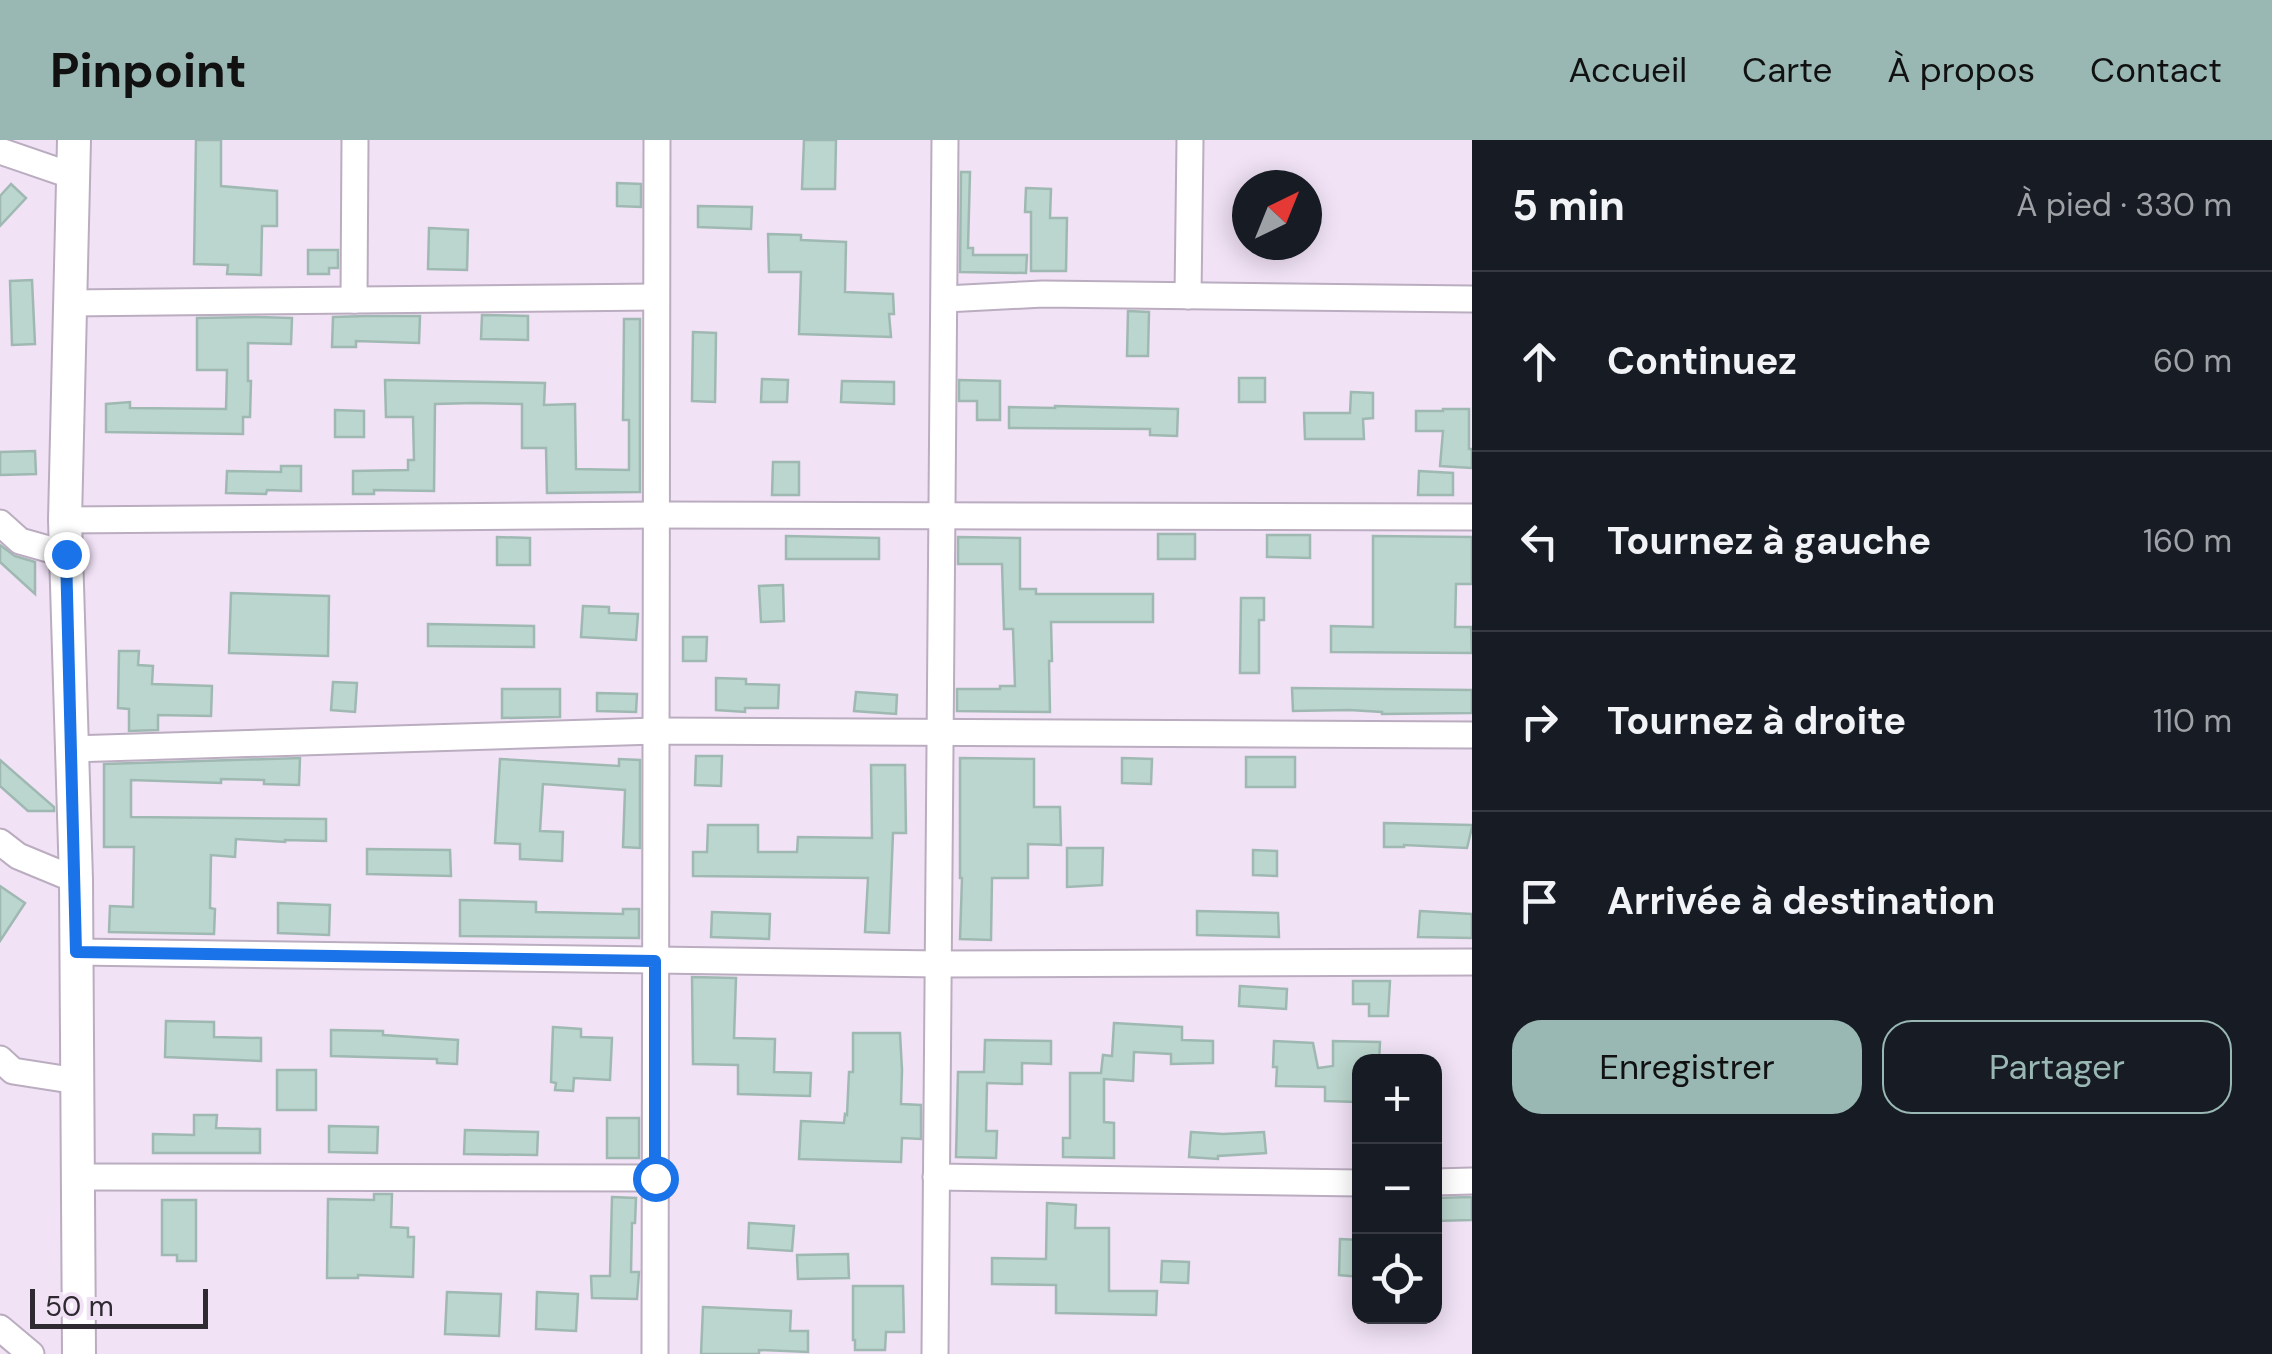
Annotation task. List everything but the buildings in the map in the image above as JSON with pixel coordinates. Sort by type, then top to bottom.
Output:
[{"type":"street","points":[[74,140],[65,520],[76,880],[79,1354]]},
{"type":"street","points":[[354,300],[355,140]]},
{"type":"street","points":[[654,1354],[657,140]]},
{"type":"street","points":[[935,1354],[945,140]]},
{"type":"street","points":[[1188,296],[1190,140]]},
{"type":"street","points":[[0,151],[73,176]]},
{"type":"street","points":[[945,299],[1043,294],[1472,299]]},
{"type":"street","points":[[70,303],[656,298]]},
{"type":"street","points":[[65,520],[656,515],[1472,517]]},
{"type":"street","points":[[0,523],[20,541],[66,554]]},
{"type":"street","points":[[71,749],[656,730],[1472,735]]},
{"type":"street","points":[[0,842],[18,856],[76,880]]},
{"type":"street","points":[[76,952],[939,964],[1472,962]]},
{"type":"street","points":[[0,1059],[13,1071],[78,1080]]},
{"type":"street","points":[[78,1177],[655,1178]]},
{"type":"street","points":[[936,1177],[1352,1182]]},
{"type":"street","points":[[1442,1182],[1472,1181]]},
{"type":"street","points":[[0,1328],[30,1354]]},
{"type":"route","points":[[66,554],[76,952],[655,961],[655,1178]]}]
